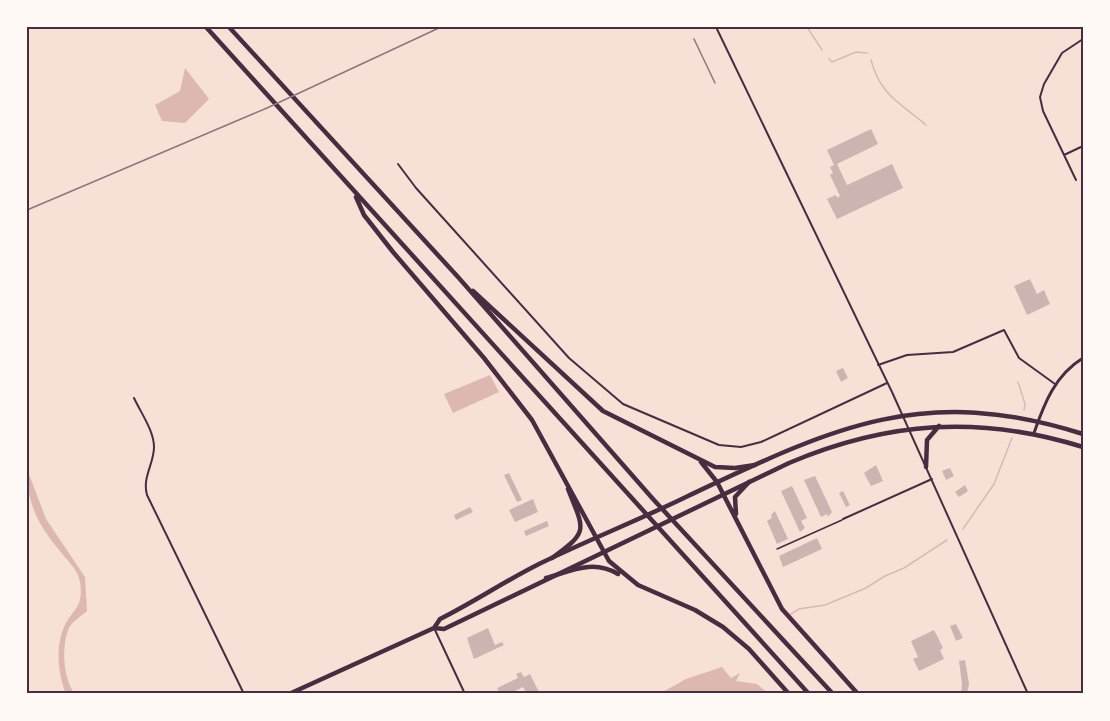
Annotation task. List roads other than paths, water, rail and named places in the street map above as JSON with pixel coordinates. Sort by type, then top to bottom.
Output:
[{"type":"main road","points":[[206,27],[809,694]]},
{"type":"main road","points":[[229,27],[458,277],[653,499],[833,694]]},
{"type":"main road","points":[[354,192],[364,215],[516,398],[548,445],[603,551],[614,566],[628,578]]},
{"type":"main road","points":[[458,277],[603,411],[708,464],[724,469],[755,465]]},
{"type":"main road","points":[[434,628],[440,619],[552,558],[837,430],[902,415],[945,411],[986,412],[1083,434]]},
{"type":"main road","points":[[926,467],[927,440],[939,426]]},
{"type":"main road","points":[[289,694],[434,628],[444,629],[603,551],[829,447],[908,428],[939,426],[1004,428],[1034,433],[1083,447]]},
{"type":"main road","points":[[694,456],[717,483],[782,609],[858,694]]},
{"type":"main road","points":[[552,558],[576,540],[581,526],[560,470]]},
{"type":"main road","points":[[737,520],[735,497],[749,482]]},
{"type":"main road","points":[[546,578],[594,566],[608,568],[695,610],[723,627],[749,649],[789,694]]},
{"type":"street","points":[[716,27],[932,479],[1028,694]]},
{"type":"street","points":[[1076,180],[1041,106],[1041,91],[1064,50],[1083,39]]},
{"type":"street","points":[[1064,155],[1083,146]]},
{"type":"street","points":[[398,164],[416,188],[569,358],[629,407],[719,444],[741,447],[761,442],[887,383]]},
{"type":"street","points":[[878,366],[903,356],[954,352],[1004,330],[1019,358],[1055,384]]},
{"type":"street","points":[[1034,433],[1055,384],[1070,367],[1083,358]]},
{"type":"street","points":[[134,398],[154,443],[153,456],[145,481],[147,495],[244,694]]},
{"type":"street","points":[[843,519],[932,479]]},
{"type":"street","points":[[434,628],[465,694]]},
{"type":"lane","points":[[777,549],[843,519]]},
{"type":"waterway","points":[[807,27],[822,50]]},
{"type":"waterway","points":[[829,59],[832,62],[856,52],[867,53]]},
{"type":"waterway","points":[[871,60],[875,73],[886,91],[926,125]]},
{"type":"waterway","points":[[1018,382],[1025,404],[1024,410]]},
{"type":"waterway","points":[[963,529],[994,484],[1012,438]]},
{"type":"waterway","points":[[791,614],[799,609],[825,605],[866,588],[904,568],[947,540]]},
{"type":"railway","points":[[27,210],[267,108],[441,27]]},
{"type":"railway","points":[[694,39],[715,83]]}]
